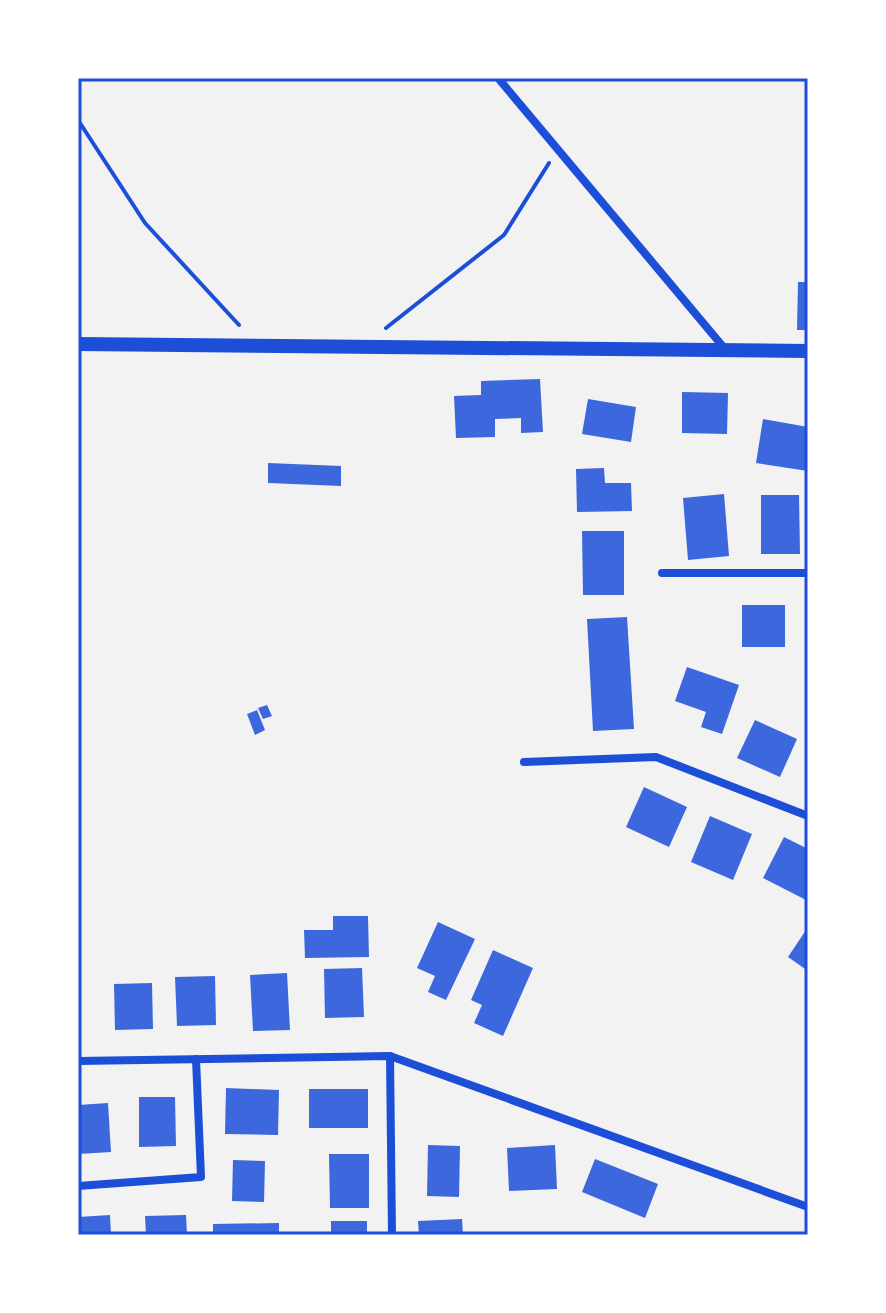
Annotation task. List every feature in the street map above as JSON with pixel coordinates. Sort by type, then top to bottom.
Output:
[{"type":"street","points":[[498,78],[726,350]]},
{"type":"street","points":[[78,344],[808,351]]},
{"type":"street","points":[[662,573],[808,573]]},
{"type":"street","points":[[524,762],[656,757],[808,816]]},
{"type":"street","points":[[390,1056],[392,1235]]},
{"type":"street","points":[[78,1059],[390,1056],[808,1207]]},
{"type":"street","points":[[78,1186],[201,1177],[196,1059]]},
{"type":"path","points":[[78,120],[145,223],[258,346]]},
{"type":"path","points":[[362,347],[504,235],[557,150]]},
{"type":"building","points":[[798,282],[808,282],[808,330],[797,330]]},
{"type":"building","points":[[540,379],[543,432],[521,433],[521,418],[495,419],[495,437],[456,438],[454,396],[481,395],[481,381]]},
{"type":"building","points":[[682,392],[728,393],[727,434],[682,433]]},
{"type":"building","points":[[588,399],[636,407],[631,442],[582,434]]},
{"type":"building","points":[[763,419],[808,427],[808,471],[756,463]]},
{"type":"building","points":[[268,463],[341,466],[341,486],[268,483]]},
{"type":"building","points":[[604,468],[605,483],[631,483],[632,511],[577,512],[576,469]]},
{"type":"building","points":[[724,494],[729,556],[688,560],[683,498]]},
{"type":"building","points":[[761,495],[799,495],[800,554],[761,554]]},
{"type":"building","points":[[582,531],[624,531],[624,595],[583,595]]},
{"type":"building","points":[[742,605],[785,605],[785,647],[742,647]]},
{"type":"building","points":[[627,617],[634,729],[593,731],[587,619]]},
{"type":"building","points":[[687,667],[739,685],[722,734],[701,727],[706,712],[675,701]]},
{"type":"building","points":[[267,705],[272,716],[263,719],[258,708]]},
{"type":"building","points":[[257,710],[265,730],[255,735],[247,714]]},
{"type":"building","points":[[755,720],[797,739],[780,777],[737,758]]},
{"type":"building","points":[[644,787],[687,807],[669,847],[626,827]]},
{"type":"building","points":[[710,816],[752,834],[733,880],[691,862]]},
{"type":"building","points":[[784,837],[808,849],[806,900],[763,878]]},
{"type":"building","points":[[333,916],[368,916],[369,957],[305,958],[304,930],[333,930]]},
{"type":"building","points":[[438,922],[475,939],[446,1000],[428,992],[435,976],[417,968]]},
{"type":"building","points":[[808,927],[808,971],[788,957]]},
{"type":"building","points":[[493,950],[533,968],[503,1036],[474,1023],[482,1005],[471,1000]]},
{"type":"building","points":[[362,968],[364,1017],[325,1018],[324,969]]},
{"type":"building","points":[[287,973],[290,1030],[253,1031],[250,975]]},
{"type":"building","points":[[215,976],[216,1025],[177,1026],[175,977]]},
{"type":"building","points":[[152,983],[153,1029],[115,1030],[114,984]]},
{"type":"building","points":[[226,1088],[279,1090],[278,1135],[225,1134]]},
{"type":"building","points":[[309,1089],[368,1089],[368,1128],[309,1128]]},
{"type":"building","points":[[139,1097],[175,1097],[176,1146],[139,1147]]},
{"type":"building","points":[[108,1103],[111,1152],[78,1154],[78,1105]]},
{"type":"building","points":[[428,1145],[460,1146],[459,1197],[427,1196]]},
{"type":"building","points":[[555,1145],[557,1189],[509,1191],[507,1148]]},
{"type":"building","points":[[329,1154],[369,1154],[369,1208],[330,1208]]},
{"type":"building","points":[[595,1159],[658,1184],[645,1218],[582,1192]]},
{"type":"building","points":[[233,1160],[265,1161],[264,1202],[232,1201]]},
{"type":"building","points":[[110,1215],[111,1235],[78,1235],[78,1217]]},
{"type":"building","points":[[186,1215],[187,1235],[146,1235],[145,1216]]},
{"type":"building","points":[[462,1219],[463,1235],[419,1235],[418,1221]]},
{"type":"building","points":[[331,1221],[367,1221],[367,1235],[331,1235]]},
{"type":"building","points":[[279,1223],[279,1235],[213,1235],[213,1224]]}]
